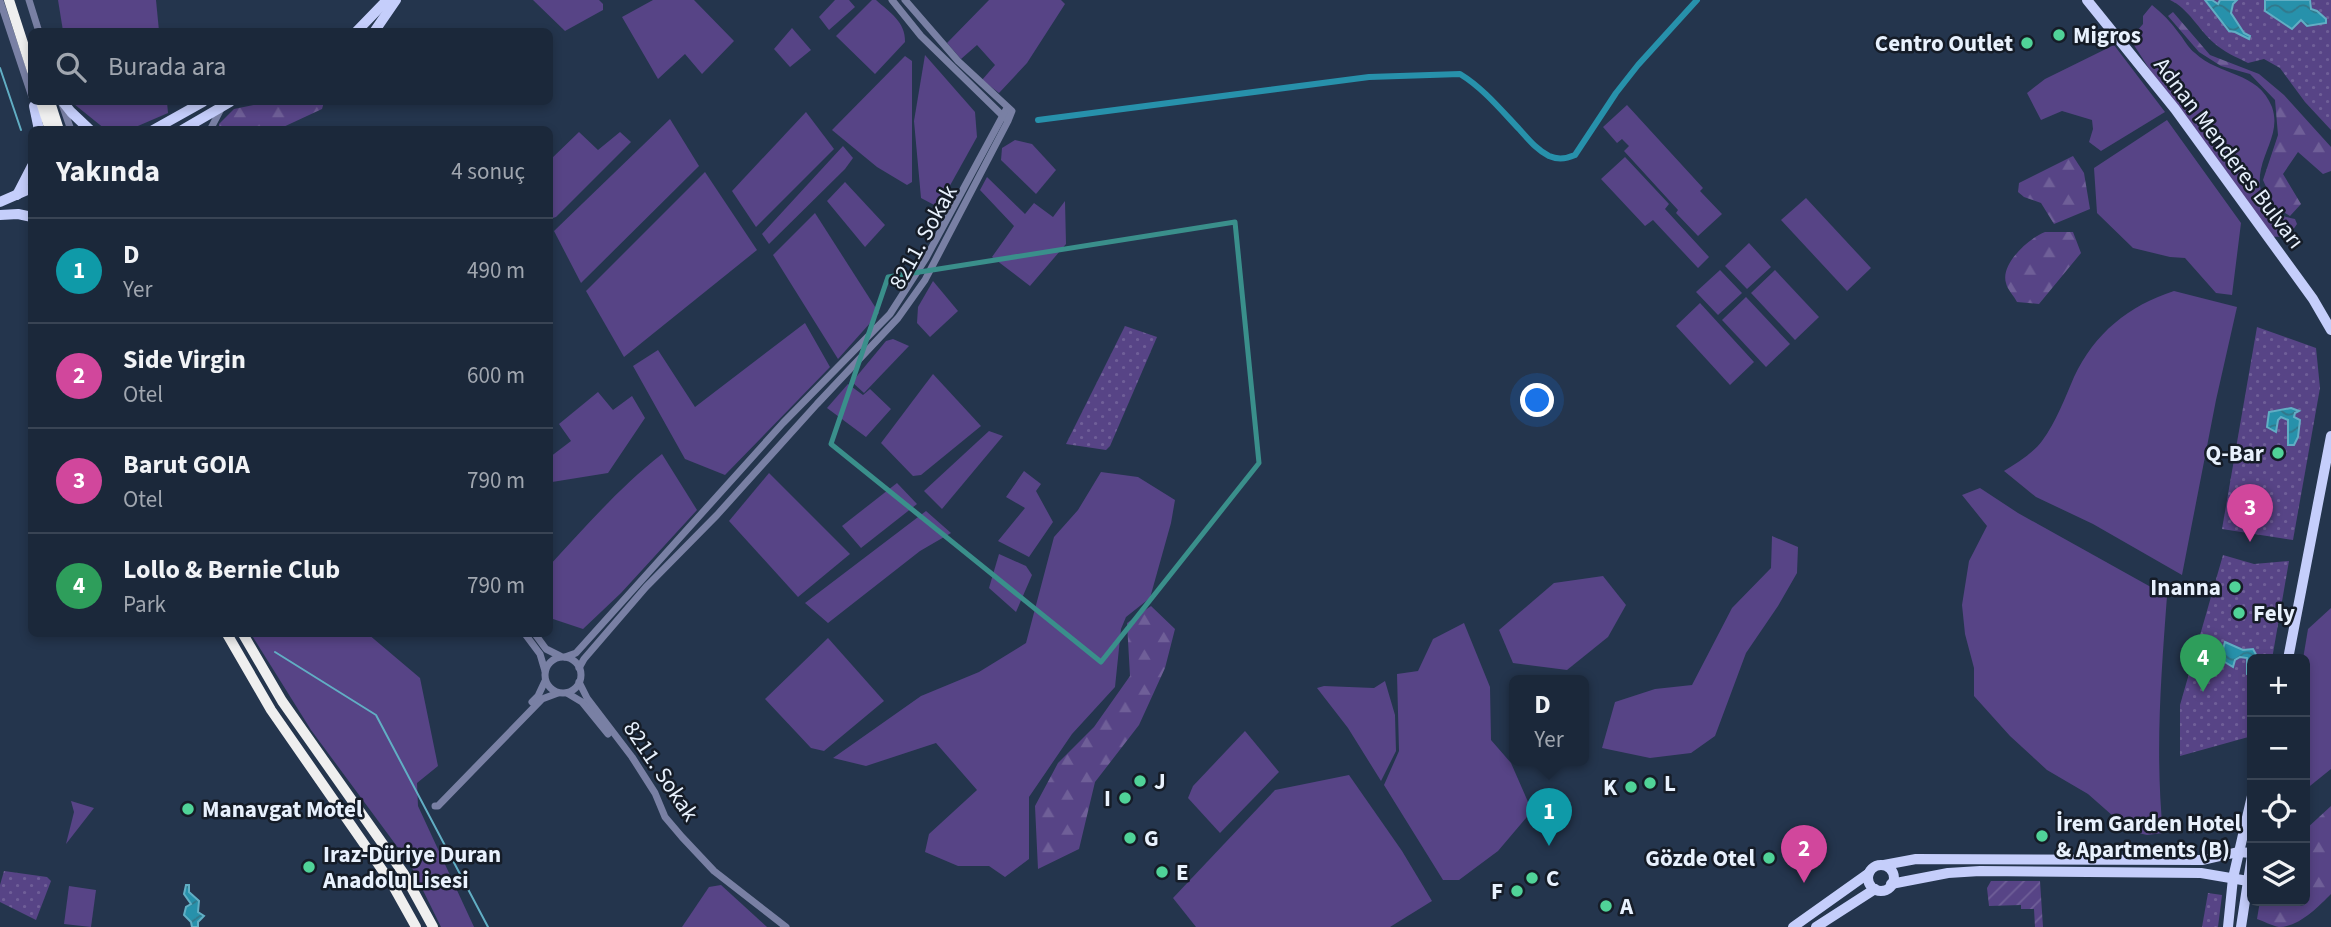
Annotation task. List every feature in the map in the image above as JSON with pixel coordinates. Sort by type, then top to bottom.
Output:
[{"type":"highway","points":[[9,0],[28,59]]},
{"type":"highway","points":[[16,0],[28,35]]},
{"type":"highway","points":[[38,105],[48,126]]},
{"type":"highway","points":[[51,105],[58,126]]},
{"type":"highway","points":[[229,637],[271,710],[392,884],[416,927]]},
{"type":"highway","points":[[245,637],[282,701],[404,874],[433,927]]},
{"type":"main road","points":[[360,28],[387,0]]},
{"type":"main road","points":[[377,28],[396,0]]},
{"type":"main road","name":"Adnan Menderes Bulvarı","points":[[2089,1],[2175,109],[2313,299],[2331,330]]},
{"type":"main road","points":[[37,105],[40,126]]},
{"type":"main road","points":[[65,105],[86,126]]},
{"type":"main road","points":[[160,126],[198,105]]},
{"type":"main road","points":[[189,126],[223,105]]},
{"type":"main road","points":[[17,195],[28,174]]},
{"type":"main road","points":[[0,202],[28,190]]},
{"type":"main road","points":[[0,215],[28,214]]},
{"type":"main road","points":[[2289,654],[2331,436]]},
{"type":"main road","points":[[2228,927],[2232,878],[2247,816]]},
{"type":"main road","points":[[1793,927],[1874,866],[1916,859],[2203,860],[2238,852],[2247,853]]},
{"type":"main road","points":[[1884,865],[1892,873],[1891,884]]},
{"type":"main road","points":[[1868,873],[1868,881],[1875,889]]},
{"type":"main road","points":[[1816,927],[1875,889],[1885,889],[1891,884],[1948,873],[2188,873],[2247,881]]},
{"type":"main road","points":[[2241,927],[2247,888]]},
{"type":"street","points":[[29,0],[38,28]]},
{"type":"street","points":[[892,0],[921,36],[1005,118]]},
{"type":"street","points":[[545,671],[552,660],[576,653],[783,423],[890,314],[926,258],[1005,118],[1007,108],[958,61],[905,0]]},
{"type":"street","points":[[0,1],[28,80]]},
{"type":"street","points":[[63,105],[70,126]]},
{"type":"street","points":[[211,126],[226,105]]},
{"type":"street","name":"8211. Sokak","points":[[579,668],[583,659],[646,587],[717,516],[898,318],[925,280],[1005,118]]},
{"type":"street","points":[[527,637],[540,654],[545,671],[545,681],[538,696],[435,806],[438,806],[542,699],[575,689],[579,682],[579,668],[574,661],[546,649],[537,637]]},
{"type":"street","points":[[545,681],[551,689],[582,702],[641,771]]},
{"type":"street","name":"8211. Sokak","points":[[579,682],[587,698],[641,771],[655,793],[665,817],[681,837],[714,871],[786,927]]},
{"type":"highlighted area","points":[[1235,222],[1259,463],[1101,662],[831,444],[888,277]]},
{"type":"green space","points":[[58,0],[156,0],[159,28],[63,28]]},
{"type":"green space","points":[[533,0],[599,0],[603,4],[603,10],[565,31]]},
{"type":"green space","points":[[653,0],[694,0],[734,41],[702,74],[685,54],[658,79],[622,17]]},
{"type":"green space","points":[[835,0],[849,0],[855,7],[829,30],[819,17]]},
{"type":"green space","points":[[872,0],[876,0],[896,18],[905,35],[905,42],[875,74],[836,36]]},
{"type":"green space","points":[[989,0],[1061,0],[1065,4],[1027,63],[999,93],[982,80],[995,65],[977,45],[961,59],[947,43]]},
{"type":"green space","points":[[2170,0],[2331,0],[2331,130],[2305,102],[2280,68],[2264,59],[2248,63],[2226,52],[2209,38],[2182,8]]},
{"type":"green space","points":[[2152,5],[2195,53],[2215,66],[2248,80],[2266,95],[2272,107],[2274,123],[2261,169],[2260,187],[2266,202],[2272,208],[2295,219],[2297,224],[2289,233],[2278,237],[2270,236],[2130,39],[2143,24],[2143,16]]},
{"type":"green space","points":[[2173,12],[2210,55],[2259,74],[2284,95],[2331,147],[2331,171],[2323,174],[2298,152],[2283,174],[2301,204],[2290,216],[2275,207],[2263,180],[2278,135],[2275,100],[2250,74],[2221,66],[2199,52],[2168,16]]},
{"type":"green space","points":[[792,28],[811,50],[790,67],[774,49]]},
{"type":"green space","points":[[2114,45],[2165,112],[2101,151],[2089,142],[2093,129],[2092,120],[2062,111],[2041,120],[2027,93],[2045,79]]},
{"type":"green space","points":[[925,55],[975,112],[977,137],[938,207],[921,198],[914,121]]},
{"type":"green space","points":[[905,56],[912,61],[912,182],[907,185],[877,167],[832,130]]},
{"type":"green space","points":[[75,105],[167,105],[168,113],[138,126],[101,126]]},
{"type":"green space","points":[[254,105],[323,105],[322,109],[285,126],[219,126],[234,109]]},
{"type":"green space","points":[[1627,105],[1703,188],[1700,191],[1722,214],[1698,236],[1624,151],[1629,146],[1622,139],[1617,143],[1603,127]]},
{"type":"green space","points":[[806,112],[834,149],[756,227],[732,191]]},
{"type":"green space","points":[[670,119],[699,166],[581,283],[554,231]]},
{"type":"green space","points":[[2167,120],[2241,223],[2232,295],[2216,293],[2185,258],[2133,248],[2097,213],[2094,168]]},
{"type":"green space","points":[[579,132],[598,150],[620,132],[631,142],[553,218],[553,157]]},
{"type":"green space","points":[[1015,140],[1032,144],[1056,170],[1036,194],[1001,160],[1002,148]]},
{"type":"green space","points":[[843,146],[853,158],[845,169],[769,244],[762,234]]},
{"type":"green space","points":[[2073,156],[2084,173],[2090,209],[2054,224],[2041,203],[2018,192],[2019,183]]},
{"type":"green space","points":[[1625,157],[1669,204],[1665,209],[1709,257],[1698,268],[1653,220],[1645,226],[1601,179]]},
{"type":"green space","points":[[705,172],[757,250],[624,357],[586,291]]},
{"type":"green space","points":[[987,177],[1025,214],[1034,203],[1053,217],[1065,201],[1066,244],[1030,286],[992,257],[1014,226],[980,190]]},
{"type":"green space","points":[[845,182],[885,225],[865,247],[827,201]]},
{"type":"green space","points":[[1806,198],[1871,268],[1847,291],[1781,220]]},
{"type":"green space","points":[[815,213],[879,313],[838,359],[773,255]]},
{"type":"green space","points":[[2045,232],[2073,232],[2081,253],[2039,304],[2017,302],[2007,285],[2007,268],[2024,246]]},
{"type":"green space","points":[[1749,243],[1771,267],[1747,289],[1725,266]]},
{"type":"green space","points":[[1720,270],[1742,293],[1718,315],[1696,292]]},
{"type":"green space","points":[[1775,270],[1819,317],[1795,340],[1751,293]]},
{"type":"green space","points":[[933,281],[958,311],[930,337],[917,323],[918,307]]},
{"type":"green space","points":[[2174,291],[2237,307],[2182,575],[2093,524],[2036,497],[2004,471],[2029,454],[2042,441],[2056,418],[2082,361],[2103,334],[2128,313]]},
{"type":"green space","points":[[1746,297],[1790,344],[1766,367],[1722,320]]},
{"type":"green space","points":[[1700,303],[1754,362],[1730,385],[1676,326]]},
{"type":"green space","points":[[805,323],[830,367],[725,475],[685,459],[633,366],[658,350],[695,407]]},
{"type":"green space","points":[[1125,326],[1157,337],[1110,446],[1106,450],[1066,444]]},
{"type":"green space","points":[[2257,327],[2316,348],[2320,388],[2293,540],[2222,529]]},
{"type":"green space","points":[[893,339],[909,346],[864,393],[852,382],[886,341]]},
{"type":"green space","points":[[933,374],[981,426],[921,475],[913,476],[881,443]]},
{"type":"green space","points":[[848,384],[863,395],[870,389],[891,409],[866,437],[827,408]]},
{"type":"green space","points":[[598,392],[613,410],[632,396],[645,418],[608,473],[553,482],[553,455],[571,441],[559,424]]},
{"type":"green space","points":[[989,431],[1003,436],[942,509],[924,491]]},
{"type":"green space","points":[[662,454],[697,510],[621,593],[583,629],[553,619],[553,562],[590,521]]},
{"type":"green space","points":[[1024,471],[1041,484],[1036,491],[1053,522],[1029,557],[998,541],[1025,508],[1006,497]]},
{"type":"green space","points":[[1101,472],[1138,477],[1175,500],[1150,598],[1126,617],[1121,629],[1115,687],[1072,734],[1029,797],[1029,859],[1005,877],[989,866],[958,866],[925,852],[929,834],[977,790],[936,743],[866,766],[833,758],[921,696],[979,672],[1026,643],[1054,537],[1078,510]]},
{"type":"green space","points":[[769,473],[850,554],[798,597],[729,521]]},
{"type":"green space","points":[[897,483],[917,504],[861,548],[842,526]]},
{"type":"green space","points":[[1980,488],[2018,513],[2167,596],[2159,744],[2163,833],[2147,835],[2130,831],[2088,794],[2047,770],[2010,736],[1974,696],[1974,668],[1965,634],[1962,605],[1969,561],[1987,526],[1962,495]]},
{"type":"green space","points":[[926,511],[951,533],[920,551],[828,623],[805,603]]},
{"type":"green space","points":[[1772,536],[1798,547],[1797,573],[1746,653],[1715,736],[1691,753],[1650,758],[1602,748],[1615,702],[1655,689],[1692,685],[1732,608],[1771,568]]},
{"type":"green space","points":[[999,554],[1026,566],[1032,575],[1016,612],[989,588]]},
{"type":"green space","points":[[2223,555],[2254,564],[2289,561],[2273,654],[2247,654],[2247,737],[2180,756],[2180,705]]},
{"type":"green space","points":[[1603,576],[1626,605],[1608,637],[1567,670],[1513,663],[1499,630],[1554,583]]},
{"type":"green space","points":[[1151,606],[1175,629],[1165,668],[1139,725],[1095,782],[1079,849],[1038,869],[1035,806],[1058,763],[1094,727],[1130,676],[1127,623]]},
{"type":"green space","points":[[2331,608],[2331,769],[2310,786],[2310,654],[2304,654],[2308,629]]},
{"type":"green space","points":[[1464,623],[1490,687],[1491,740],[1509,761],[1509,766],[1512,766],[1532,811],[1498,851],[1459,880],[1443,880],[1384,785],[1399,751],[1397,674],[1418,671],[1433,639]]},
{"type":"green space","points":[[253,637],[372,637],[420,678],[438,766],[417,783],[418,806],[474,927],[441,927],[410,864],[311,730]]},
{"type":"green space","points":[[828,638],[884,701],[824,751],[811,748],[765,699]]},
{"type":"green space","points":[[1385,681],[1395,715],[1396,751],[1381,781],[1348,728],[1317,688],[1374,688]]},
{"type":"green space","points":[[1245,731],[1279,772],[1220,833],[1188,798],[1193,786]]},
{"type":"green space","points":[[1349,775],[1402,851],[1432,901],[1390,927],[1196,927],[1173,898],[1275,790]]},
{"type":"green space","points":[[71,801],[94,808],[66,844],[74,812]]},
{"type":"green space","points":[[2331,806],[2331,894],[2294,924],[2279,927],[2257,919],[2259,906],[2310,906],[2310,825]]},
{"type":"green space","points":[[4,871],[47,877],[51,881],[36,920],[0,902],[0,885]]},
{"type":"green space","points":[[1991,881],[2040,881],[2043,927],[2035,927],[2034,909],[2021,909],[2021,905],[1989,906],[1987,888]]},
{"type":"green space","points":[[721,885],[767,927],[682,927],[709,887]]},
{"type":"green space","points":[[69,886],[96,890],[91,927],[64,924]]},
{"type":"green space","points":[[2208,893],[2222,895],[2218,927],[2202,927]]},
{"type":"water","points":[[2205,0],[2218,4],[2220,0],[2237,0],[2231,13],[2244,33],[2250,36],[2249,39],[2229,31]]},
{"type":"water","points":[[2265,0],[2310,0],[2311,9],[2326,19],[2326,23],[2307,26],[2301,20],[2292,29],[2265,11]]},
{"type":"water","points":[[2291,408],[2299,411],[2294,417],[2300,420],[2298,437],[2294,445],[2288,445],[2288,420],[2281,417],[2278,420],[2276,432],[2267,427],[2269,412]]},
{"type":"water","points":[[2225,642],[2243,650],[2253,649],[2256,654],[2247,654],[2247,658],[2240,657],[2235,660],[2233,667],[2220,659]]},
{"type":"water","points":[[186,885],[189,885],[189,892],[199,901],[198,912],[204,916],[198,922],[198,927],[192,927],[184,915],[186,907],[191,904],[184,894]]},
{"type":"waterway","points":[[1038,120],[1369,77],[1460,74],[1499,107],[1541,151],[1552,157],[1565,158],[1575,155],[1638,65],[1697,0]]},
{"type":"waterway","points":[[0,68],[21,130]]},
{"type":"waterway","points":[[275,652],[376,715],[488,927]]},
{"type":"place","name":"Migros","points":[[2059,35]]},
{"type":"place","name":"Centro Outlet","points":[[2027,43]]},
{"type":"place","name":"Q-Bar","points":[[2278,453]]},
{"type":"place","name":"Barut GOIA","points":[[2250,542]]},
{"type":"place","name":"Inanna","points":[[2235,587]]},
{"type":"place","name":"Fely","points":[[2239,613]]},
{"type":"place","name":"Lollo & Bernie Club","points":[[2203,692]]},
{"type":"place","name":"J","points":[[1140,781]]},
{"type":"place","name":"L","points":[[1650,783]]},
{"type":"place","name":"K","points":[[1631,787]]},
{"type":"place","name":"I","points":[[1125,798]]},
{"type":"place","name":"Manavgat Motel","points":[[188,809]]},
{"type":"place","name":"İrem Garden Hotel & Apartments (B)","points":[[2042,836]]},
{"type":"place","name":"G","points":[[1130,838]]},
{"type":"place","name":"D","points":[[1549,846]]},
{"type":"place","name":"Gözde Otel","points":[[1769,858]]},
{"type":"place","name":"Iraz-Düriye Duran Anadolu Lisesi","points":[[309,867]]},
{"type":"place","name":"E","points":[[1162,872]]},
{"type":"place","name":"C","points":[[1532,878]]},
{"type":"place","name":"Side Virgin","points":[[1804,883]]},
{"type":"place","name":"F","points":[[1517,891]]},
{"type":"place","name":"A","points":[[1606,906]]}]
